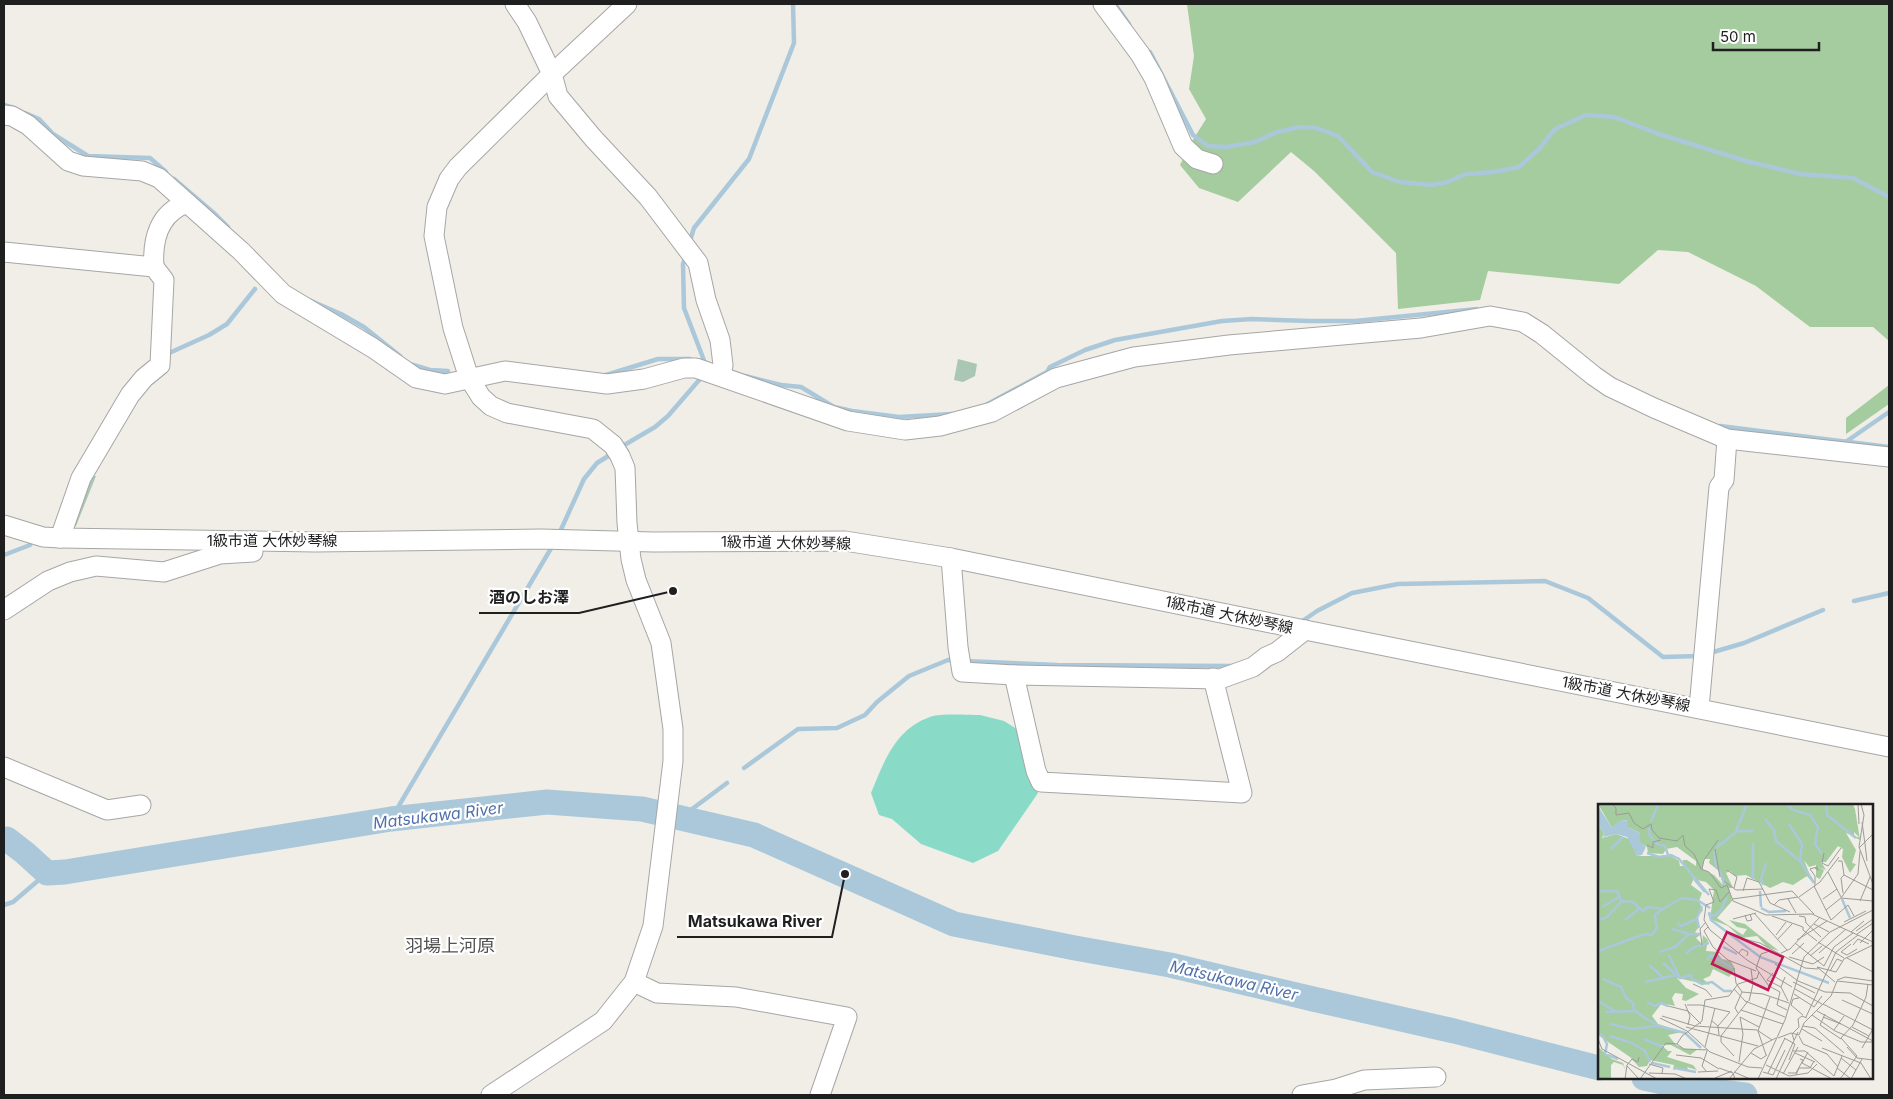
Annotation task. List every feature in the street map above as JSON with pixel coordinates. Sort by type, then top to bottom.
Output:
[{"type":"street","points":[[515,4],[528,22],[552,74],[558,96],[593,138],[648,197],[698,263],[706,300],[720,340],[712,370]]},
{"type":"street","points":[[491,1095],[603,1020],[634,982],[653,926],[672,768],[673,728],[661,643],[636,580],[631,559],[625,468],[617,451],[593,429],[507,413],[490,406],[481,397],[469,378],[453,328],[434,236],[437,207],[449,179],[458,167],[552,74],[627,4]]},
{"type":"street","points":[[1103,4],[1140,54],[1154,78],[1183,146],[1197,159],[1212,164]]},
{"type":"street","points":[[4,115],[12,116],[28,125],[68,161],[83,166],[142,171],[159,178],[241,251],[283,294],[373,348],[416,378],[445,384],[505,371],[607,384],[644,379],[684,368],[712,370],[848,422],[906,430],[940,426],[992,412],[1056,378],[1134,357],[1229,344],[1421,328],[1490,316],[1523,322],[1542,334],[1594,376],[1610,386],[1654,408],[1727,439],[1854,452],[1889,458]]},
{"type":"street","points":[[60,538],[81,478],[130,395],[144,378],[160,365],[164,280],[154,267],[153,253],[156,235],[164,220],[175,208],[187,203]]},
{"type":"street","points":[[4,252],[154,267]]},
{"type":"street","points":[[1698,708],[1719,487],[1724,480],[1727,439]]},
{"type":"street","name":"1級市道 大休妙琴線","points":[[4,526],[43,537],[60,538],[315,542],[541,539],[846,541],[951,558],[1889,747]]},
{"type":"street","points":[[4,610],[48,581],[70,572],[96,566],[164,572],[220,554],[298,548],[315,542]]},
{"type":"street","points":[[951,558],[962,672],[1014,675],[1220,679],[1254,667],[1266,657],[1278,652],[1305,630]]},
{"type":"street","points":[[1014,675],[1036,771],[1041,782],[1242,792],[1213,678]]},
{"type":"street","points":[[4,767],[107,810],[141,805]]},
{"type":"street","points":[[634,982],[657,993],[736,997],[846,1017],[820,1095]]},
{"type":"street","points":[[1302,1095],[1336,1089],[1364,1080],[1436,1077]]},
{"type":"green space","points":[[1187,4],[1889,4],[1889,341],[1873,327],[1810,327],[1756,286],[1688,252],[1658,250],[1619,284],[1488,271],[1480,300],[1398,309],[1396,253],[1314,171],[1291,152],[1238,202],[1199,188],[1180,165],[1206,119],[1189,89],[1194,56]]},
{"type":"green space","points":[[958,359],[977,364],[975,376],[963,382],[954,380]]},
{"type":"green space","points":[[1889,385],[1889,404],[1846,434],[1846,418]]},
{"type":"green space","points":[[87,476],[96,476],[76,526],[68,528]]},
{"type":"shaded area","points":[[980,715],[1004,721],[1023,733],[1038,793],[998,851],[973,863],[921,844],[892,819],[879,815],[871,793],[892,748],[899,738],[918,722],[935,716]]},
{"type":"waterway","points":[[689,244],[694,228],[749,159],[794,43],[793,4]]},
{"type":"waterway","points":[[1115,4],[1129,24]]},
{"type":"waterway","points":[[1150,52],[1193,135],[1208,146],[1227,147],[1255,142],[1277,132],[1300,127],[1316,128],[1338,136],[1372,172],[1399,182],[1432,185],[1447,182],[1466,174],[1494,172],[1519,167],[1539,149],[1555,129],[1586,115],[1614,117],[1659,134],[1746,161],[1800,174],[1853,178],[1889,197]]},
{"type":"waterway","points":[[4,105],[14,108]]},
{"type":"waterway","points":[[25,113],[39,119],[53,134],[88,156],[150,158],[166,172]]},
{"type":"waterway","points":[[174,179],[228,227]]},
{"type":"waterway","points":[[686,256],[683,264],[684,308],[705,363]]},
{"type":"waterway","points":[[167,354],[209,335],[227,324],[255,289]]},
{"type":"waterway","points":[[309,300],[341,314],[364,327],[400,356]]},
{"type":"waterway","points":[[984,406],[1047,372],[1050,367],[1085,350],[1115,340],[1222,321],[1252,319],[1355,321],[1477,309]]},
{"type":"waterway","points":[[606,375],[658,359],[690,359]]},
{"type":"waterway","points":[[410,364],[430,370],[448,371]]},
{"type":"waterway","points":[[621,447],[655,427],[668,416],[700,379],[701,375]]},
{"type":"waterway","points":[[745,376],[781,385],[801,387],[834,407],[852,411],[899,417],[952,414]]},
{"type":"waterway","points":[[1847,441],[1889,412]]},
{"type":"waterway","points":[[1720,426],[1889,447]]},
{"type":"waterway","points":[[559,534],[584,479],[597,463],[613,453]]},
{"type":"waterway","points":[[4,555],[30,545]]},
{"type":"waterway","points":[[391,819],[553,545]]},
{"type":"waterway","points":[[1301,622],[1317,611],[1352,593],[1398,584],[1545,581],[1588,598],[1663,657],[1700,656]]},
{"type":"waterway","points":[[1854,601],[1889,593]]},
{"type":"waterway","points":[[1710,653],[1744,643],[1823,610]]},
{"type":"waterway","points":[[744,768],[798,729],[837,728],[865,715],[877,702],[909,676],[948,660],[956,661]]},
{"type":"waterway","points":[[964,661],[1057,665],[1233,666]]},
{"type":"waterway","points":[[680,818],[727,783]]},
{"type":"waterway","name":"Matsukawa River","points":[[4,840],[7,839],[47,873],[65,872],[391,819],[547,802],[642,809],[754,835],[954,924],[1170,965],[1454,1031],[1598,1068]]},
{"type":"waterway","points":[[4,905],[13,902],[47,873]]},
{"type":"waterway","name":"Matsukawa River","points":[[1649,1079],[1695,1089],[1745,1095]]},
{"type":"place","name":"酒のしお澤","points":[[673,591]]},
{"type":"place","name":"Matsukawa River","points":[[845,874]]},
{"type":"district","name":"羽場上河原","points":[[450,946]]}]
